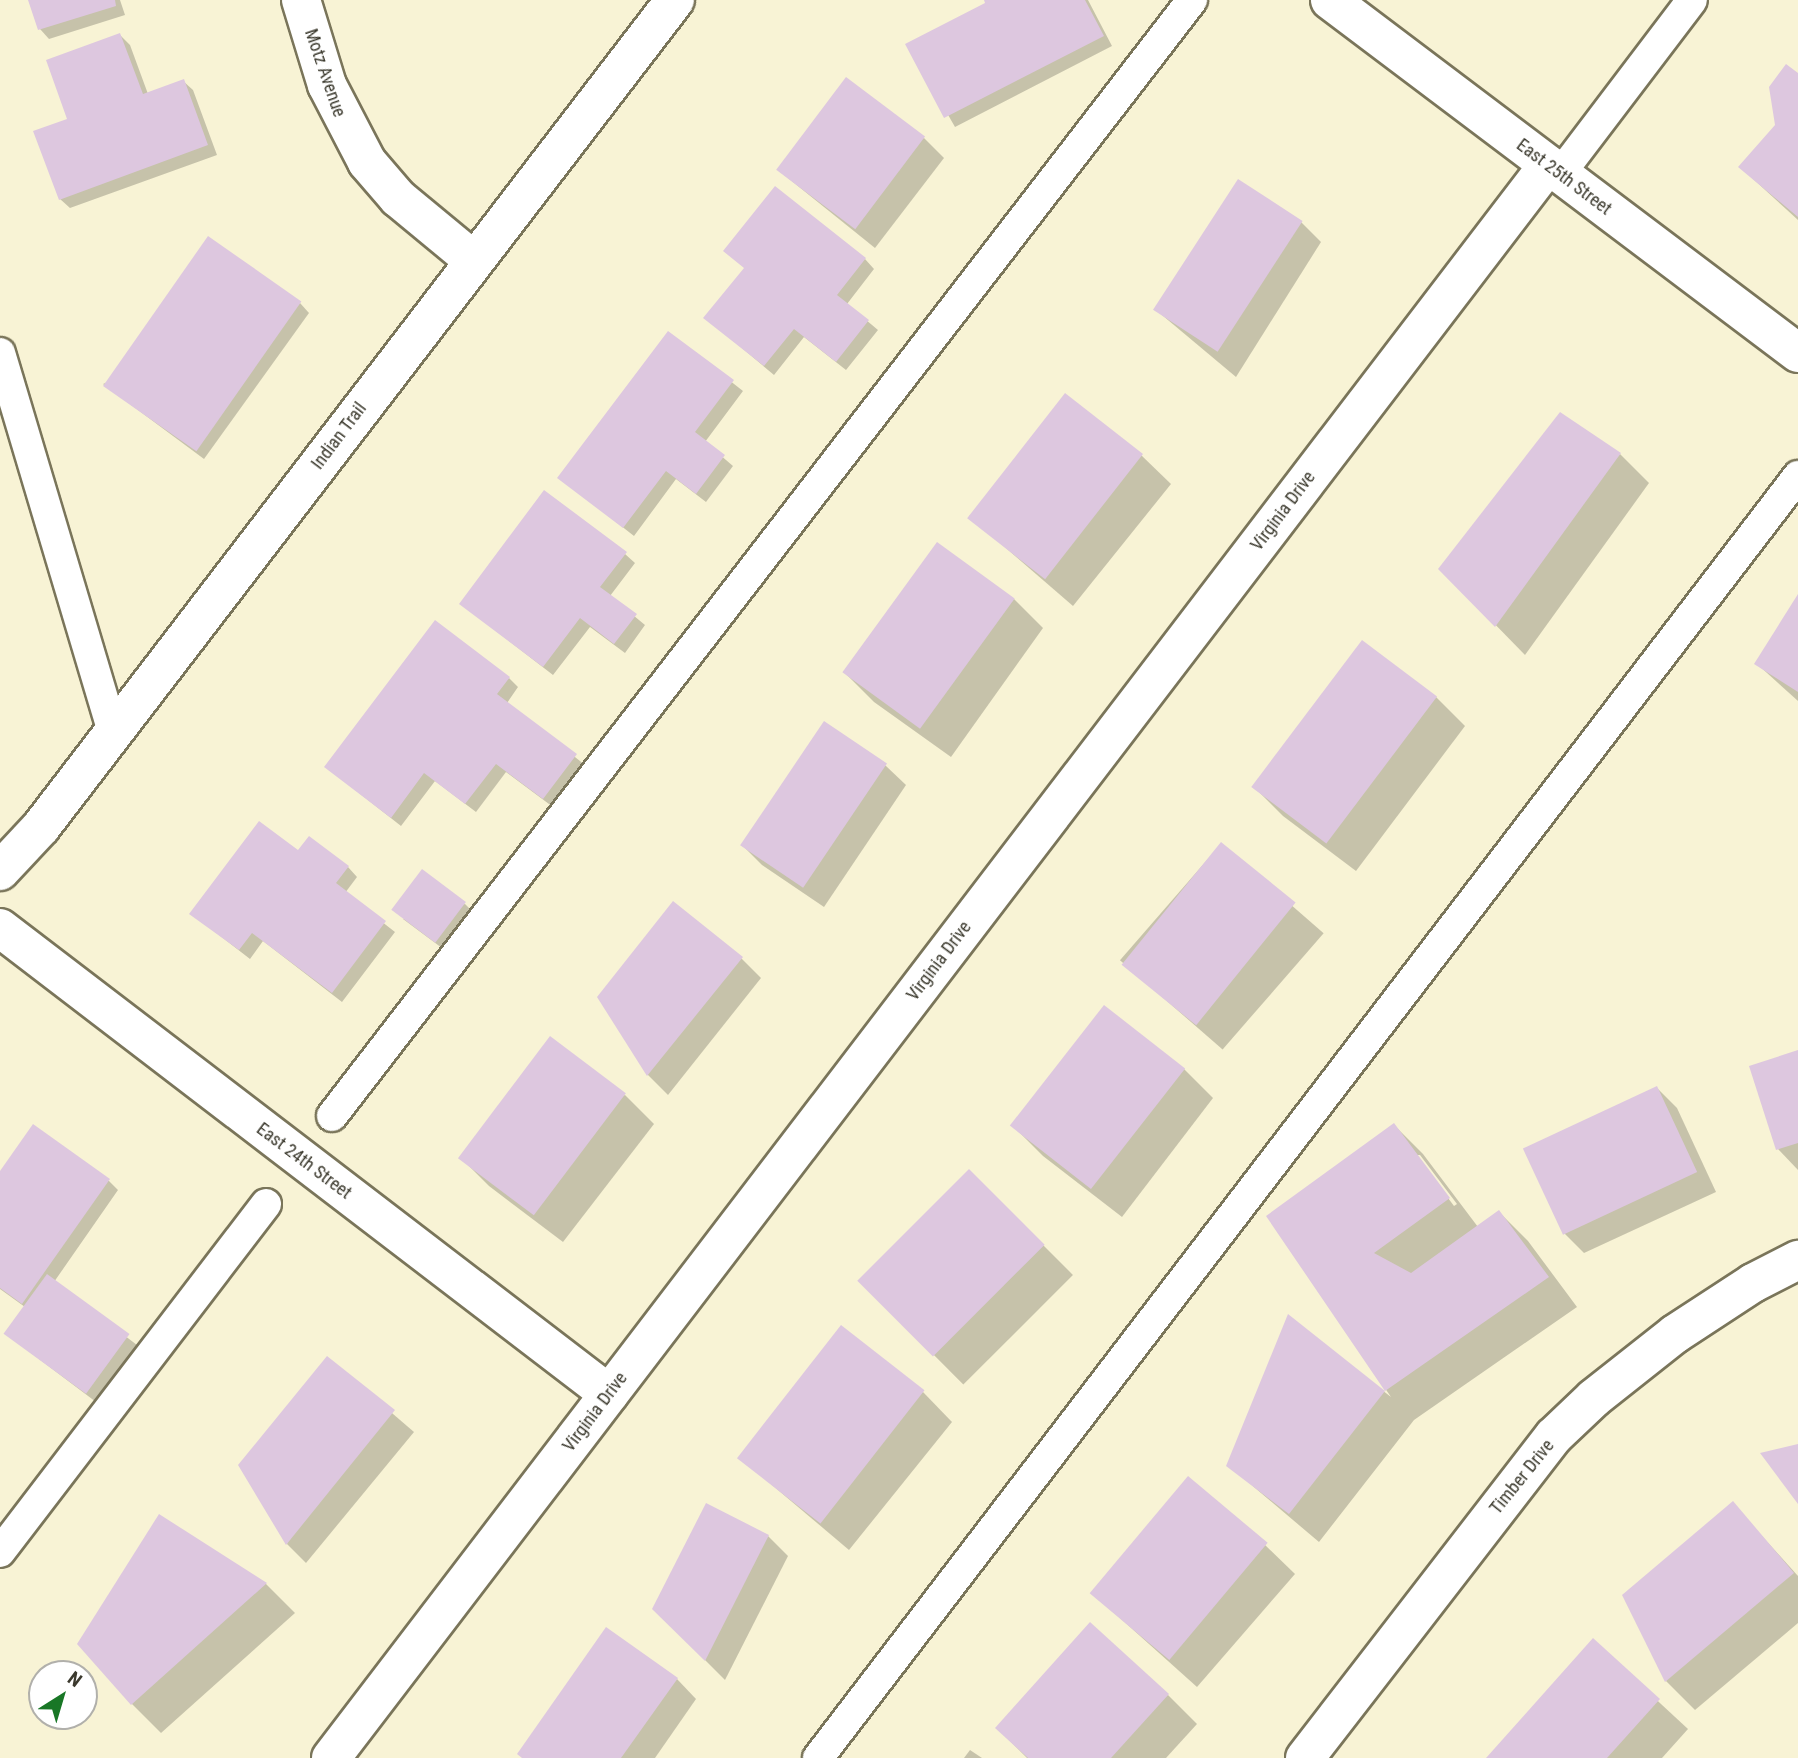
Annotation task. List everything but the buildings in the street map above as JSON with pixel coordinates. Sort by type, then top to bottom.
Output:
[{"type":"street","name":"Motz Avenue","points":[[301,0],[327,85],[366,162],[398,198],[473,260]]},
{"type":"street","name":"Indian Trail","points":[[0,871],[41,827],[473,260],[675,0]]},
{"type":"street","name":"East 25th Street","points":[[1330,0],[1798,353]]},
{"type":"street","name":"Virginia Drive","points":[[331,1758],[1554,169]]},
{"type":"street","name":"East 24th Street","points":[[0,928],[609,1394]]},
{"type":"street","name":"Timber Drive","points":[[1306,1758],[1554,1436],[1594,1398],[1675,1334],[1753,1283],[1798,1261]]},
{"type":"lane","points":[[332,1116],[1192,0]]},
{"type":"lane","points":[[1554,169],[1692,0]]},
{"type":"lane","points":[[0,353],[113,733]]},
{"type":"lane","points":[[818,1758],[1798,476]]},
{"type":"lane","points":[[0,1552],[266,1203]]}]
